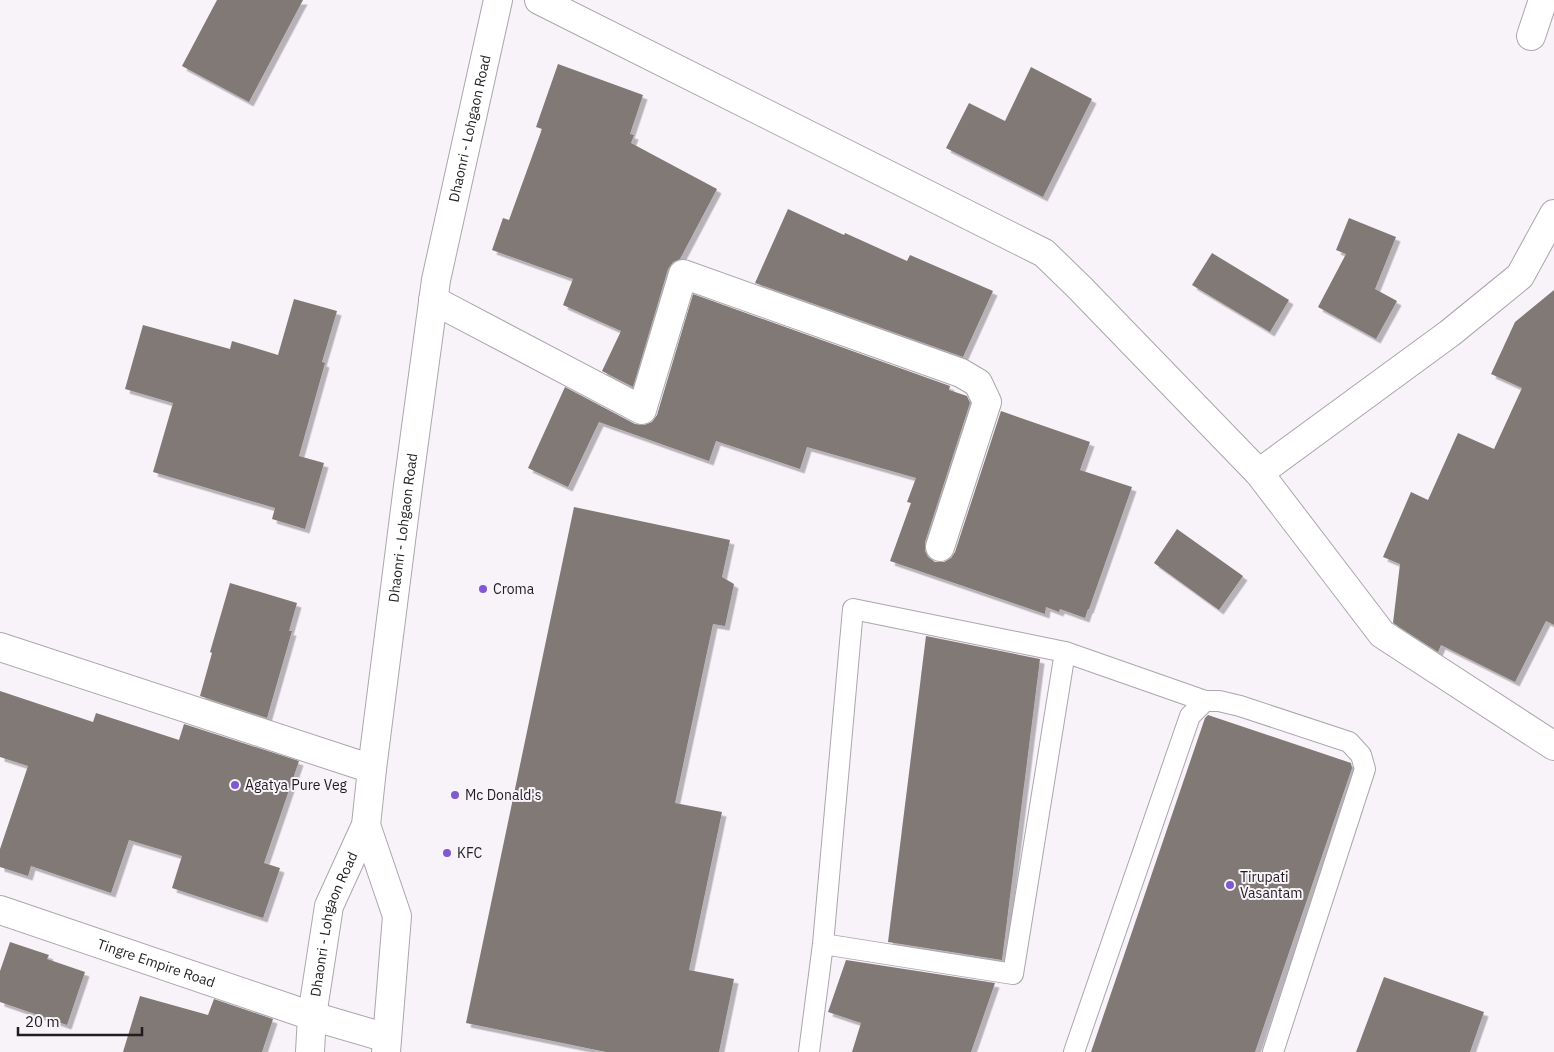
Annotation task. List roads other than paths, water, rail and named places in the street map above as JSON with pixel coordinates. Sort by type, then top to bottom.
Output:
[{"type":"street","name":"Dhaonri - Lohgaon Road","points":[[310,1052],[312,1016],[329,906],[366,825],[433,300],[498,0]]},
{"type":"street","points":[[539,0],[1044,254],[1080,288],[1259,473],[1382,634],[1554,746]]},
{"type":"street","points":[[1531,36],[1543,0]]},
{"type":"street","points":[[1259,473],[1450,333],[1520,276],[1554,214]]},
{"type":"street","points":[[433,300],[642,410],[683,274],[961,373],[978,383],[987,402],[940,546]]},
{"type":"street","points":[[0,647],[372,769]]},
{"type":"street","points":[[366,825],[397,916],[387,1045]]},
{"type":"street","name":"Tingre Empire Road","points":[[0,910],[312,1016],[387,1045]]},
{"type":"lane","points":[[809,1052],[823,944],[853,609],[1065,652],[1205,701],[1240,706],[1349,742],[1361,755],[1365,769],[1273,1052]]},
{"type":"lane","points":[[823,944],[1013,974],[1065,652]]},
{"type":"lane","points":[[1074,1052],[1190,716],[1205,701]]},
{"type":"place","name":"Croma","points":[[483,589]]},
{"type":"place","name":"Agatya Pure Veg","points":[[235,785]]},
{"type":"place","name":"Mc Donald's","points":[[455,795]]},
{"type":"place","name":"KFC","points":[[447,853]]},
{"type":"place","name":"Tirupati Vasantam","points":[[1230,885]]}]
